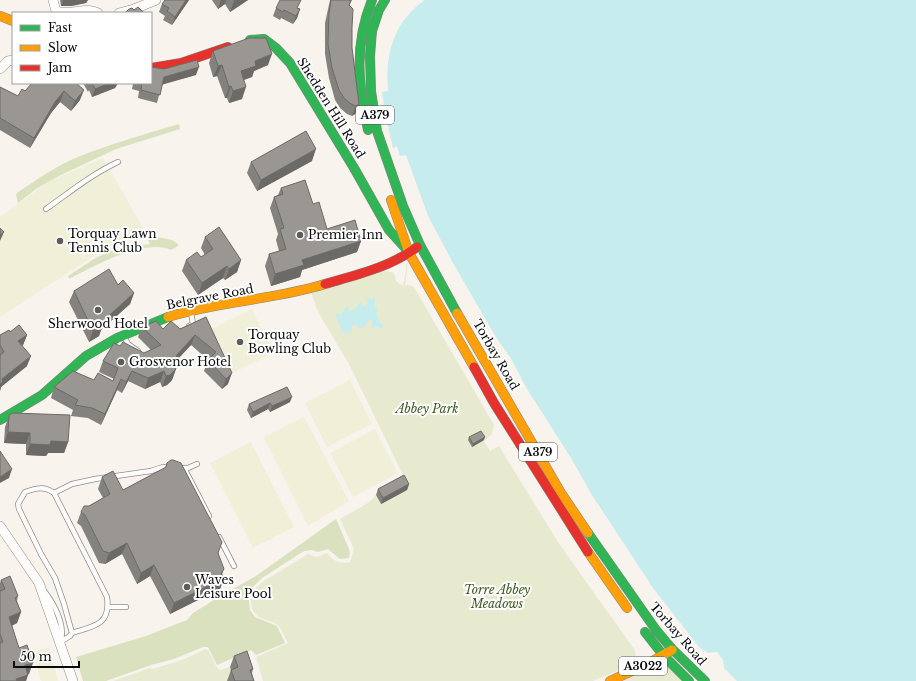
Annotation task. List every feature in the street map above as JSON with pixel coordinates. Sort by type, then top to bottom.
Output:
[{"type":"main road","name":"Torbay Road","points":[[372,0],[364,21],[360,42],[359,69],[362,103],[370,138],[409,253],[501,415],[576,535],[632,614]]},
{"type":"main road","name":"Torbay Road","points":[[384,0],[372,30],[370,67],[371,91],[377,130],[403,206],[420,245],[561,493],[656,630],[672,649],[705,681]]},
{"type":"main road","points":[[0,16],[12,21]]},
{"type":"main road","name":"Shedden Hill Road","points":[[152,68],[166,68],[241,42],[264,39],[276,48],[290,63],[350,161],[389,230],[409,253]]},
{"type":"main road","name":"Belgrave Road","points":[[0,420],[42,395],[86,356],[124,335],[163,318],[191,310],[249,302],[310,289],[370,270],[409,253],[420,245]]},
{"type":"main road","name":"Torbay Road","points":[[641,626],[663,655],[689,681]]},
{"type":"main road","name":"A3022","points":[[610,681],[663,655],[672,649]]},
{"type":"street","points":[[53,0],[56,11],[58,12]]},
{"type":"street","points":[[123,12],[156,0]]},
{"type":"street","points":[[76,12],[96,12]]},
{"type":"street","points":[[0,70],[8,61],[12,60]]},
{"type":"street","points":[[0,526],[39,583],[73,681]]},
{"type":"lane","points":[[46,209],[90,178],[118,162]]},
{"type":"lane","points":[[186,327],[193,324],[191,310]]},
{"type":"lane","points":[[124,335],[128,344],[142,354]]},
{"type":"lane","points":[[54,493],[72,484],[95,479],[151,471],[163,467],[188,468],[197,464]]},
{"type":"lane","points":[[184,468],[213,524]]},
{"type":"lane","points":[[60,642],[72,633],[99,624],[106,617],[108,607],[107,597],[54,493],[48,489],[39,487],[25,492],[18,504],[19,509],[41,554],[55,578],[72,633]]},
{"type":"lane","points":[[216,531],[234,566]]},
{"type":"lane","points":[[39,583],[51,600],[62,627],[60,642]]},
{"type":"lane","points":[[108,607],[126,607]]},
{"type":"green space","points":[[179,124],[180,129],[116,149],[61,175],[36,189],[18,203],[17,193],[46,174],[70,161],[115,143]]},
{"type":"green space","name":"Torquay Lawn Tennis Club","points":[[103,158],[143,228],[97,254],[0,317],[0,217],[48,182]]},
{"type":"green space","points":[[158,237],[172,240],[178,244],[178,246],[171,250],[160,247],[133,250],[105,261],[69,279],[68,276],[94,259],[110,251],[119,249],[127,250],[135,246],[150,244],[147,238]]},
{"type":"green space","points":[[409,253],[405,285],[414,287],[494,425],[492,434],[484,441],[490,451],[499,446],[558,542],[635,650],[636,663],[593,681],[263,681],[256,657],[288,643],[278,626],[273,622],[256,615],[251,605],[251,593],[262,582],[308,554],[317,557],[327,553],[337,561],[343,563],[350,562],[354,549],[340,519],[368,503],[376,495],[381,504],[402,480],[400,476],[403,475],[349,364],[318,312],[310,289],[371,270],[392,272],[395,275],[396,281],[403,286]]},
{"type":"green space","name":"Torquay Bowling Club","points":[[252,309],[273,353],[228,375],[207,331]]},
{"type":"green space","points":[[350,380],[372,424],[327,447],[305,403]]},
{"type":"green space","points":[[304,417],[349,501],[308,526],[264,437]]},
{"type":"green space","points":[[375,429],[398,473],[353,497],[330,453]]},
{"type":"green space","points":[[251,442],[294,527],[253,548],[210,463]]},
{"type":"green space","points":[[336,519],[349,549],[349,558],[340,559],[328,549],[318,552],[312,550],[304,551],[262,578],[249,591],[250,610],[255,617],[277,626],[285,643],[256,655],[251,650],[217,665],[208,647],[203,647],[174,659],[151,665],[106,681],[83,681],[76,657],[146,636],[187,620],[193,613],[256,576]]},
{"type":"green space","points":[[49,647],[58,681],[41,681],[33,652]]},
{"type":"green space","points":[[206,649],[209,651],[217,668],[221,670],[230,667],[234,679],[227,681],[113,681],[150,668],[153,669],[182,660]]},
{"type":"green space","points":[[663,655],[689,681],[610,681]]},
{"type":"water","points":[[425,0],[916,0],[916,681],[737,681],[724,668],[723,660],[717,652],[708,653],[699,647],[653,588],[592,495],[571,458],[527,389],[510,357],[497,339],[453,263],[428,216],[406,155],[400,156],[397,146],[393,148],[382,92],[388,91],[387,78],[390,52],[393,40],[405,18]]},
{"type":"water","points":[[366,298],[375,298],[377,317],[384,327],[382,329],[376,326],[372,329],[372,320],[369,320],[365,326],[359,329],[358,325],[352,326],[352,332],[343,333],[335,312],[341,315],[345,308],[349,306],[348,311],[355,309],[360,302],[365,307],[368,302]]},
{"type":"building","points":[[165,0],[186,0],[175,17],[167,11],[169,8],[162,4]]},
{"type":"building","points":[[280,0],[301,0],[297,8],[300,9],[296,16],[276,8]]},
{"type":"building","points":[[331,0],[351,0],[349,5],[353,9],[352,48],[359,104],[356,106],[344,98],[339,90],[332,68],[328,44]]},
{"type":"building","points":[[138,7],[143,12],[126,12],[132,8],[134,10]]},
{"type":"building","points":[[249,38],[266,38],[272,54],[255,61],[256,66],[241,71],[246,87],[233,91],[231,86],[229,87],[222,65],[218,66],[213,51]]},
{"type":"building","points":[[197,60],[199,67],[164,77],[160,95],[141,90],[142,84],[152,84],[152,67],[164,69]]},
{"type":"building","points":[[31,84],[77,84],[84,90],[75,101],[64,91],[55,102],[34,138],[0,118],[0,87],[18,96],[22,89],[25,91]]},
{"type":"building","points":[[92,84],[108,84],[95,89]]},
{"type":"building","points":[[306,131],[316,149],[261,180],[251,162]]},
{"type":"building","name":"Premier Inn","points":[[305,180],[313,204],[319,202],[327,229],[355,220],[361,241],[302,260],[304,265],[275,274],[269,254],[286,249],[280,229],[284,228],[274,197],[283,194],[281,188]]},
{"type":"building","points":[[219,227],[241,260],[229,269],[227,266],[202,283],[186,260],[197,252],[201,257],[213,249],[205,237]]},
{"type":"building","points":[[0,228],[4,232],[0,235]]},
{"type":"building","name":"Sherwood Hotel","points":[[109,269],[118,285],[123,280],[134,293],[102,322],[103,324],[93,331],[74,291]]},
{"type":"building","points":[[206,317],[232,373],[226,379],[208,360],[216,352],[195,335],[176,356],[178,358],[173,363],[176,369],[170,375],[166,376],[164,371],[148,378],[132,371],[126,382],[121,379],[105,414],[92,408],[75,405],[78,400],[54,387],[73,371],[94,380],[98,373],[113,381],[118,368],[103,361],[114,343],[120,346],[123,342],[144,353],[161,345],[142,327],[156,321],[163,329],[171,321],[180,329]]},
{"type":"building","points":[[19,325],[27,335],[18,341],[31,356],[2,379],[3,382],[0,384],[0,355],[4,352],[0,345],[0,335],[9,330],[10,332]]},
{"type":"building","points":[[287,387],[292,397],[272,406],[270,403],[253,412],[249,404]]},
{"type":"building","points":[[13,413],[70,415],[68,442],[51,441],[50,445],[30,444],[30,433],[8,432],[9,415]]},
{"type":"building","points":[[481,431],[485,437],[473,444],[469,437]]},
{"type":"building","points":[[0,451],[12,469],[0,477]]},
{"type":"building","points":[[171,460],[181,463],[222,542],[218,553],[224,569],[221,573],[224,578],[174,603],[154,565],[141,573],[127,543],[109,553],[103,551],[85,515],[81,512],[84,506],[89,506],[110,494],[102,477],[113,471],[123,490],[166,467],[167,463]]},
{"type":"building","points":[[404,475],[409,484],[383,498],[378,489]]},
{"type":"building","points":[[10,576],[18,596],[15,598],[21,612],[9,617],[19,648],[27,645],[33,663],[25,665],[28,675],[16,679],[17,681],[0,681],[0,643],[3,642],[0,634],[0,591],[5,589],[1,580]]},
{"type":"building","points":[[247,651],[253,669],[250,670],[254,681],[235,681],[231,670],[238,667],[234,656]]},
{"type":"traffic: fast","points":[[368,130],[360,80],[360,48],[362,32],[372,0]]},
{"type":"traffic: fast","points":[[385,0],[379,10],[372,31],[370,56],[371,91],[377,131],[403,206],[420,245],[457,313]]},
{"type":"traffic: fast","points":[[250,40],[264,39],[276,48],[290,63],[354,168],[389,230],[407,250]]},
{"type":"traffic: fast","points":[[0,420],[42,395],[86,356],[117,338],[168,317]]},
{"type":"traffic: fast","points":[[588,533],[656,630],[672,649],[705,681]]},
{"type":"traffic: fast","points":[[645,632],[663,655],[689,681]]},
{"type":"traffic: slow","points":[[0,16],[12,21]]},
{"type":"traffic: slow","points":[[391,200],[409,253],[474,367]]},
{"type":"traffic: slow","points":[[168,317],[207,307],[286,294],[325,284]]},
{"type":"traffic: slow","points":[[457,313],[561,493],[588,533]]},
{"type":"traffic: slow","points":[[588,552],[627,608]]},
{"type":"traffic: slow","points":[[610,681],[647,664],[672,650]]},
{"type":"traffic: jam","points":[[152,68],[181,63],[228,47]]},
{"type":"traffic: jam","points":[[325,284],[361,274],[385,265],[417,247]]},
{"type":"traffic: jam","points":[[474,367],[494,403],[588,552]]},
{"type":"place","name":"Premier Inn","points":[[300,235]]},
{"type":"place","name":"Torquay Lawn Tennis Club","points":[[60,241]]},
{"type":"place","name":"Sherwood Hotel","points":[[98,310]]},
{"type":"place","name":"Torquay Bowling Club","points":[[240,342]]},
{"type":"place","name":"Grosvenor Hotel","points":[[121,362]]},
{"type":"place","name":"Waves Leisure Pool","points":[[187,587]]},
{"type":"park label","name":"Abbey Park","points":[[427,409]]},
{"type":"park label","name":"Torre Abbey Meadows","points":[[497,597]]}]
